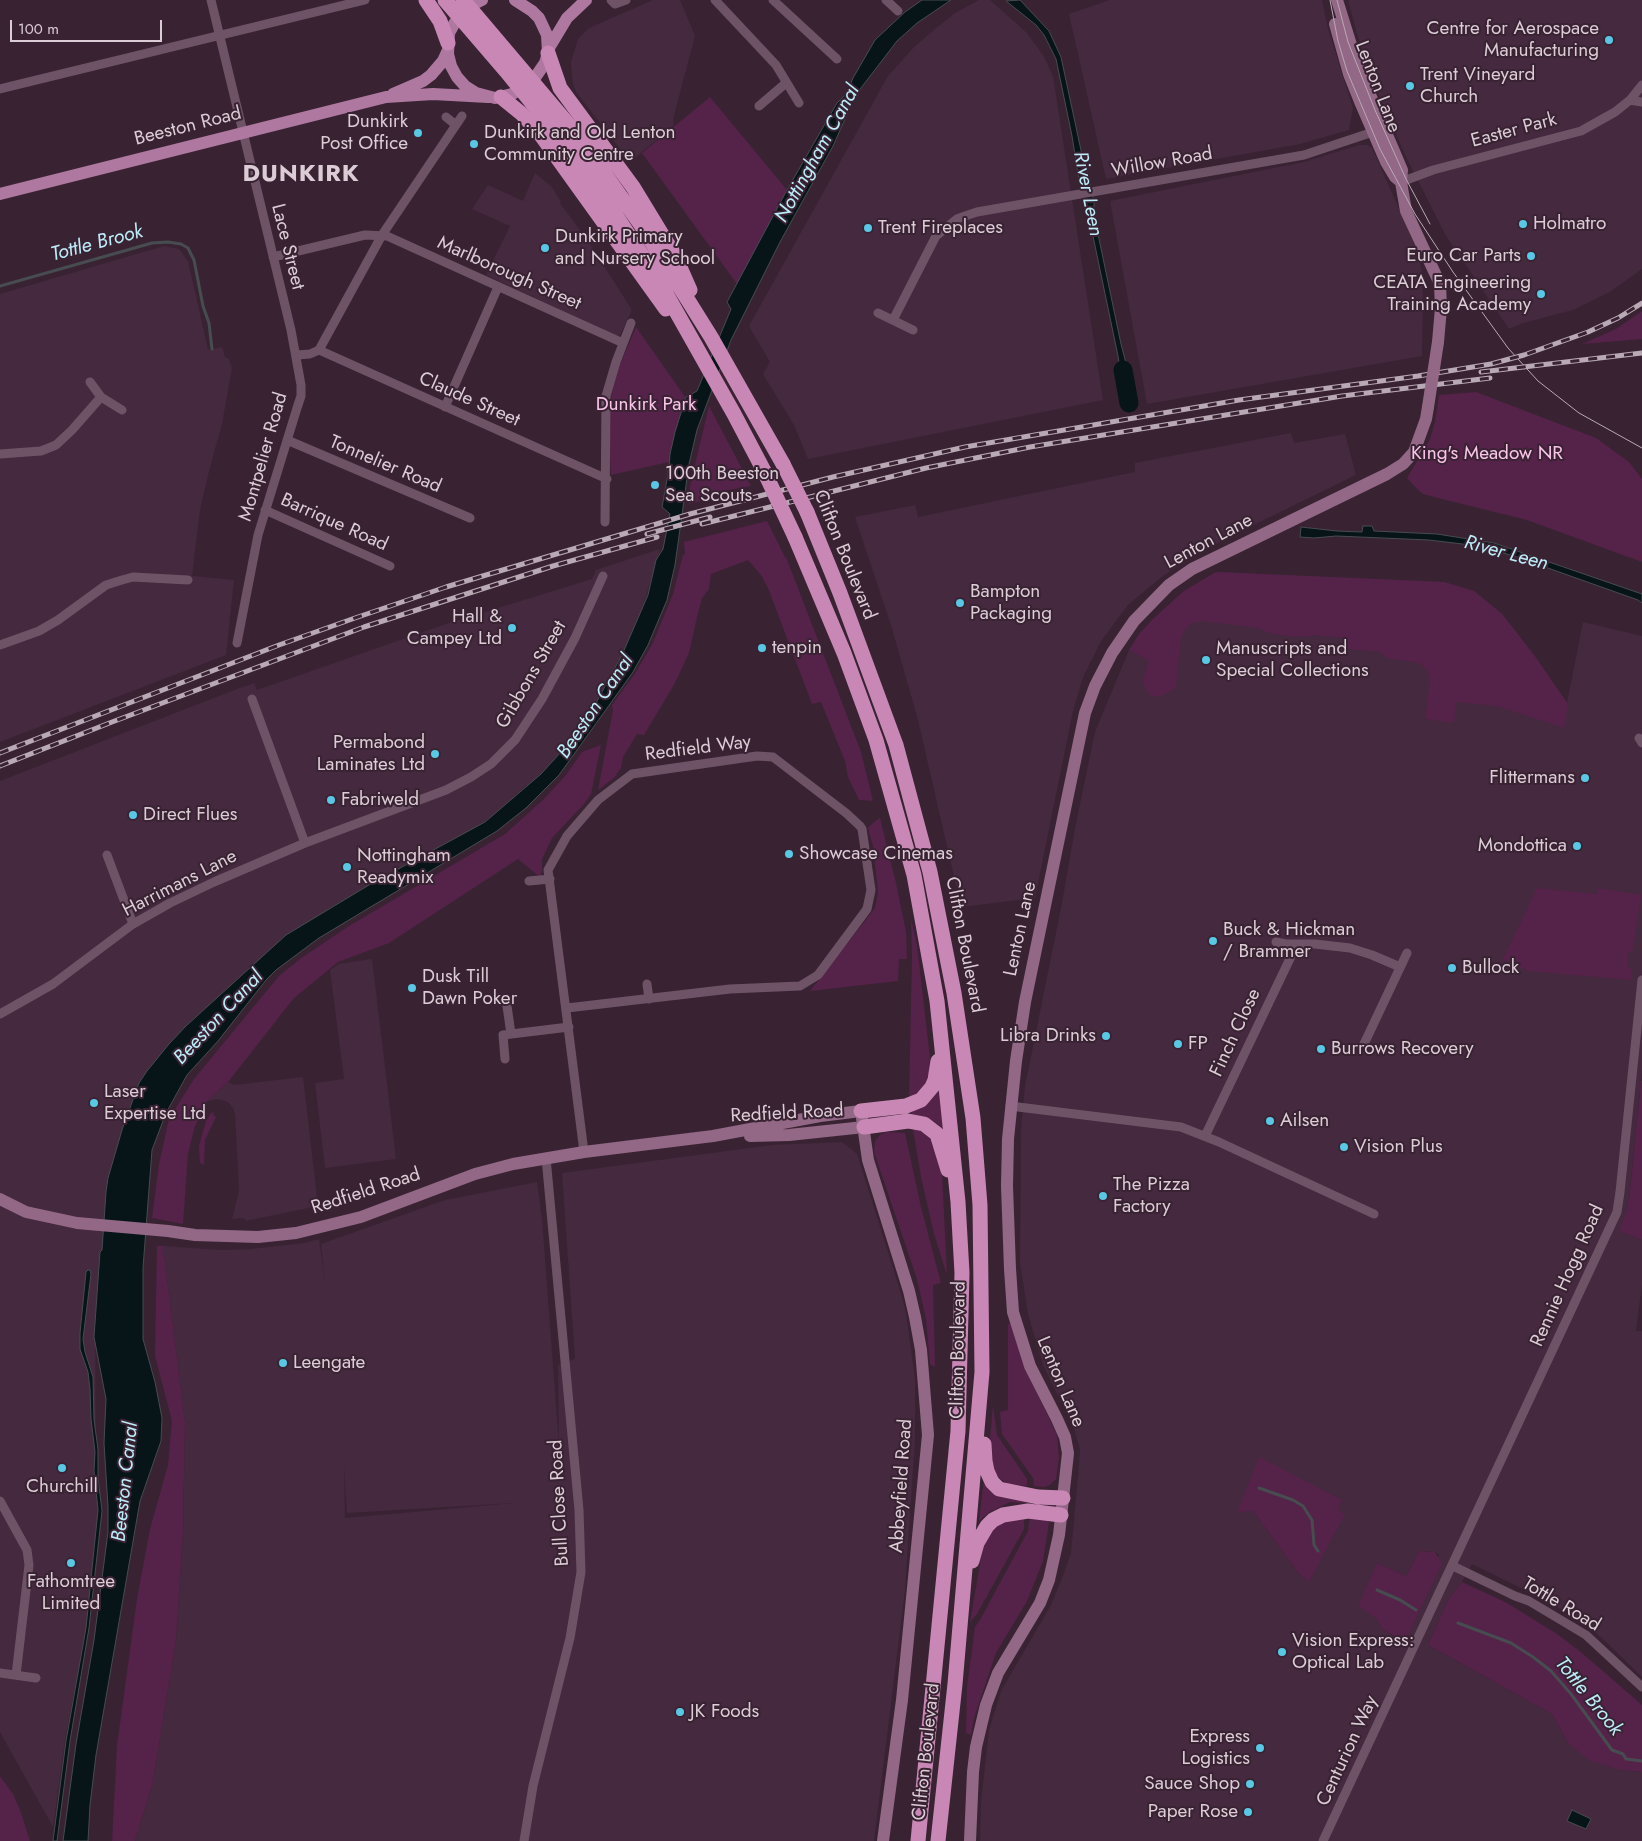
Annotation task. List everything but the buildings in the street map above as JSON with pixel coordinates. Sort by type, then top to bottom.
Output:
[{"type":"highway","points":[[426,0],[440,21],[448,46]]},
{"type":"highway","name":"Clifton Boulevard","points":[[445,0],[506,71],[569,137],[602,196],[659,281],[764,471],[795,537],[844,653],[876,740],[914,875],[938,1013],[958,1202],[962,1273],[958,1431],[918,1841]]},
{"type":"highway","name":"Clifton Boulevard","points":[[463,0],[569,137],[641,225],[711,336],[783,464],[815,530],[896,745],[930,872],[954,993],[974,1118],[980,1205],[982,1372],[938,1841]]},
{"type":"highway","points":[[549,50],[560,88],[633,187],[675,256],[711,336]]},
{"type":"highway","points":[[494,97],[522,114],[541,135],[655,295],[699,352]]},
{"type":"highway","points":[[861,1111],[906,1106],[921,1100],[928,1093],[935,1080],[938,1062],[938,1013]]},
{"type":"highway","points":[[864,1127],[908,1122],[924,1124],[937,1134],[958,1202]]},
{"type":"highway","points":[[982,1372],[984,1461],[992,1482],[999,1489],[1008,1492],[1038,1497],[1063,1498]]},
{"type":"highway","points":[[960,1622],[977,1543],[987,1526],[1003,1515],[1028,1512],[1061,1515]]},
{"type":"main road","points":[[386,97],[423,81],[431,75],[443,61],[452,28],[460,14],[482,0]]},
{"type":"main road","points":[[515,0],[539,18],[547,35],[549,50]]},
{"type":"main road","points":[[386,97],[433,94],[494,97],[512,94],[532,82],[545,63],[549,50],[567,18],[586,0]]},
{"type":"main road","points":[[448,46],[451,66],[457,77],[471,89],[494,97]]},
{"type":"main road","name":"Beeston Road","points":[[0,194],[386,97]]},
{"type":"street","name":"Lace Street","points":[[211,0],[297,355]]},
{"type":"street","points":[[0,89],[220,37],[365,0]]},
{"type":"street","points":[[611,0],[615,4],[626,0]]},
{"type":"street","points":[[715,0],[776,65],[799,103]]},
{"type":"street","points":[[773,0],[837,59]]},
{"type":"street","points":[[886,0],[898,11]]},
{"type":"street","name":"Lenton Lane","points":[[1332,0],[1335,22],[1349,74],[1386,162],[1401,182]]},
{"type":"street","name":"Lenton Lane","points":[[970,1841],[973,1772],[976,1747],[986,1705],[998,1673],[1043,1595],[1054,1558],[1068,1453],[1065,1437],[1030,1366],[1013,1312],[1007,1186],[1010,1106],[1026,1002],[1085,713],[1095,686],[1112,654],[1134,621],[1169,585],[1192,569],[1403,464],[1414,452],[1426,419],[1442,308],[1440,284],[1406,211],[1401,182],[1402,170],[1357,64],[1337,0]]},
{"type":"street","points":[[759,106],[786,83]]},
{"type":"street","name":"Easter Park","points":[[1401,182],[1447,166],[1581,130],[1601,121],[1630,100],[1642,85]]},
{"type":"street","points":[[1630,100],[1642,102]]},
{"type":"street","points":[[1373,132],[1378,116]]},
{"type":"street","points":[[297,355],[310,354],[319,350],[382,235],[459,121],[446,117]]},
{"type":"street","name":"Willow Road","points":[[893,320],[933,241],[942,231],[957,220],[977,212],[1304,155],[1373,132]]},
{"type":"street","points":[[273,257],[365,235],[382,235]]},
{"type":"street","name":"Marlborough Street","points":[[382,235],[623,343]]},
{"type":"street","points":[[445,407],[498,287]]},
{"type":"street","points":[[878,312],[913,330]]},
{"type":"street","points":[[605,522],[605,402],[608,384],[631,323]]},
{"type":"street","name":"Claude Street","points":[[319,350],[606,479]]},
{"type":"street","name":"Montpelier Road","points":[[236,643],[252,562],[265,510],[301,396],[297,355]]},
{"type":"street","points":[[90,382],[101,397],[122,410]]},
{"type":"street","points":[[0,454],[42,451],[56,445],[101,397]]},
{"type":"street","name":"Tonnelier Road","points":[[286,440],[470,518]]},
{"type":"street","name":"Barrique Road","points":[[265,510],[390,566]]},
{"type":"street","name":"Gibbons Street","points":[[305,842],[446,790],[471,777],[490,764],[514,740],[542,700],[603,576]]},
{"type":"street","points":[[0,645],[39,631],[106,586],[122,580],[133,577],[188,580]]},
{"type":"street","points":[[252,699],[305,842]]},
{"type":"street","name":"Redfield Way","points":[[567,1008],[730,989],[800,986],[818,974],[867,909],[871,890],[862,829],[846,813],[773,757],[738,759],[632,774],[598,800],[566,836],[548,870],[584,1152]]},
{"type":"street","name":"Harrimans Lane","points":[[0,1014],[53,984],[133,924],[206,886],[305,842]]},
{"type":"street","points":[[106,855],[133,924]]},
{"type":"street","points":[[529,881],[550,879]]},
{"type":"street","points":[[1276,942],[1315,944],[1362,952],[1400,968]]},
{"type":"street","name":"Finch Close","points":[[1205,1136],[1297,944]]},
{"type":"street","points":[[1364,1044],[1407,953]]},
{"type":"street","name":"Rennie Hogg Road","points":[[1453,1566],[1617,1212],[1642,980]]},
{"type":"street","points":[[647,984],[649,999]]},
{"type":"street","points":[[506,999],[511,1034]]},
{"type":"street","points":[[505,1060],[502,1036],[569,1027]]},
{"type":"street","points":[[1010,1106],[1181,1127],[1205,1136],[1374,1214]]},
{"type":"street","name":"Abbeyfield Road","points":[[861,1111],[868,1160],[909,1291],[915,1317],[921,1350],[928,1435],[902,1700],[883,1841]]},
{"type":"street","name":"Redfield Road","points":[[0,1199],[26,1212],[77,1223],[161,1230],[195,1235],[250,1237],[296,1233],[361,1217],[475,1174],[513,1164],[584,1152],[713,1136],[820,1116],[861,1111]]},
{"type":"street","name":"Redfield Road","points":[[713,1136],[789,1135],[864,1127]]},
{"type":"street","name":"Bull Close Road","points":[[524,1841],[533,1786],[570,1638],[581,1572],[579,1510],[546,1158]]},
{"type":"street","points":[[0,1501],[27,1550],[29,1565],[16,1675]]},
{"type":"street","name":"Tottle Road","points":[[1453,1566],[1529,1601],[1586,1635],[1642,1687]]},
{"type":"street","name":"Centurion Way","points":[[1324,1841],[1453,1566]]},
{"type":"street","points":[[0,1673],[36,1678]]},
{"type":"shaded area","points":[[653,0],[680,0],[695,36],[673,119],[674,125],[630,162],[576,92],[573,84],[571,62],[578,39],[589,28]]},
{"type":"shaded area","points":[[979,0],[990,0],[1026,32],[1043,55],[1053,76],[1103,400],[808,459],[794,425],[763,374],[770,362],[749,326],[888,76],[914,47],[935,29],[955,13]]},
{"type":"shaded area","points":[[1110,0],[1322,0],[1328,29],[1353,108],[1349,130],[1300,144],[1106,179],[1069,14]]},
{"type":"shaded area","points":[[1348,0],[1642,0],[1642,269],[1610,292],[1573,310],[1523,323],[1509,329],[1445,234],[1408,161],[1366,67]]},
{"type":"shaded area","points":[[1359,145],[1367,145],[1372,148],[1416,247],[1423,277],[1422,356],[1147,404],[1110,201],[1304,162]]},
{"type":"shaded area","name":"Dunkirk Primary and Nursery School","points":[[535,173],[552,187],[560,203],[588,241],[632,310],[619,337],[486,275],[510,226],[472,209],[488,185],[523,201]]},
{"type":"shaded area","points":[[164,246],[179,249],[188,261],[208,350],[222,347],[225,357],[229,359],[232,368],[222,424],[200,510],[192,576],[234,580],[226,655],[0,742],[0,294]]},
{"type":"shaded area","points":[[1291,433],[1294,443],[1345,434],[1356,475],[1186,560],[1159,579],[1128,605],[1101,641],[1083,677],[1073,711],[1035,898],[961,907],[918,720],[891,625],[855,517],[915,505],[918,517],[1135,472],[1135,463]]},
{"type":"shaded area","points":[[660,549],[642,609],[622,655],[586,724],[541,774],[477,827],[369,885],[286,935],[186,1026],[169,1044],[139,1083],[122,1130],[106,1192],[95,1320],[96,1493],[98,1510],[86,1628],[65,1740],[53,1827],[0,1732],[0,781],[254,683],[257,690],[446,624],[592,579],[596,570]]},
{"type":"shaded area","points":[[1216,572],[1444,582],[1474,591],[1502,614],[1534,655],[1567,703],[1583,622],[1642,636],[1642,1071],[1630,1191],[1627,1210],[1620,1231],[1642,1240],[1642,1284],[1636,1331],[1642,1331],[1642,1677],[1603,1639],[1581,1621],[1545,1600],[1472,1564],[1462,1582],[1448,1600],[1428,1645],[1552,1714],[1568,1743],[1621,1770],[1642,1772],[1642,1841],[980,1841],[981,1802],[989,1730],[1001,1691],[1051,1605],[1071,1553],[1080,1449],[1074,1428],[1043,1365],[1028,1314],[1020,1263],[1021,1129],[1025,1086],[1095,732],[1129,650],[1139,634],[1184,591]],"holes":[[[1342,1500],[1309,1582],[1299,1574],[1253,1511],[1237,1511]],[[1419,1551],[1435,1552],[1439,1555],[1404,1642],[1382,1629],[1377,1619],[1377,1563],[1406,1576]]]},
{"type":"shaded area","points":[[372,959],[396,1159],[325,1168],[315,1083],[344,1079],[330,970],[339,964]]},
{"type":"shaded area","points":[[303,1077],[318,1206],[245,1221],[245,1218],[232,1219],[239,1191],[235,1114],[228,1102],[218,1099],[207,1101],[228,1082],[234,1085]]},
{"type":"shaded area","points":[[842,1142],[857,1154],[906,1313],[915,1379],[915,1440],[905,1590],[874,1841],[135,1841],[153,1782],[176,1640],[183,1532],[185,1422],[163,1246],[222,1250],[251,1249],[304,1243],[319,1239],[325,1284],[321,1244],[445,1200],[537,1182],[542,1219],[559,1445],[558,1365],[575,1359],[562,1173],[772,1145]],"holes":[[[344,1466],[347,1513],[515,1503],[345,1518]]]},
{"type":"green space","points":[[710,97],[787,190],[737,284],[642,153]]},
{"type":"green space","points":[[1642,311],[1642,339],[1582,344],[1616,329]]},
{"type":"green space","name":"Dunkirk Park","points":[[636,327],[685,397],[669,462],[611,475],[608,421],[612,393],[619,367]]},
{"type":"green space","name":"King's Meadow NR","points":[[1476,392],[1596,438],[1629,462],[1642,479],[1642,562],[1527,520],[1423,494],[1417,489],[1407,478],[1430,439],[1439,395]]},
{"type":"green space","points":[[709,406],[751,486],[712,493],[709,499],[689,504],[690,486]]},
{"type":"green space","points":[[767,521],[785,557],[782,559],[786,557],[861,752],[873,801],[859,800],[848,777],[845,761],[821,702],[812,704],[768,588],[761,575],[748,560],[711,574],[709,589],[702,598],[689,653],[675,683],[644,735],[637,734],[623,757],[621,768],[614,778],[598,790],[613,710],[612,705],[636,672],[653,643],[673,594],[683,555],[685,554],[684,542]]},
{"type":"green space","points":[[1216,572],[1444,582],[1474,591],[1502,614],[1534,655],[1568,704],[1564,728],[1497,706],[1456,702],[1454,723],[1425,719],[1430,682],[1428,671],[1419,663],[1386,658],[1381,652],[1347,649],[1346,638],[1313,635],[1306,637],[1287,636],[1269,633],[1258,628],[1202,621],[1192,623],[1181,637],[1176,688],[1159,697],[1150,695],[1142,682],[1149,661],[1129,650],[1139,634],[1184,591]]},
{"type":"green space","points":[[601,745],[591,794],[552,838],[542,859],[540,877],[518,859],[389,943],[338,962],[294,998],[228,1082],[207,1101],[195,1126],[188,1153],[183,1224],[152,1218],[159,1164],[169,1119],[194,1079],[279,976],[300,959],[349,926],[505,834],[544,799],[566,775],[582,752]]},
{"type":"green space","points":[[880,818],[906,932],[907,959],[899,959],[898,981],[810,991],[875,908],[878,892],[873,846],[868,828]]},
{"type":"green space","points":[[1537,888],[1597,894],[1598,888],[1641,895],[1633,950],[1627,954],[1627,966],[1631,969],[1631,980],[1528,971],[1503,959]]},
{"type":"green space","points":[[911,919],[917,945],[930,1058],[929,1073],[925,1084],[917,1094],[909,1099],[912,956]]},
{"type":"green space","points":[[1641,1081],[1642,1240],[1619,1231],[1627,1210],[1630,1191]]},
{"type":"green space","points":[[940,1084],[944,1130],[926,1117],[912,1115],[911,1110]]},
{"type":"green space","points":[[214,1112],[213,1115],[216,1117],[205,1140],[204,1165],[200,1163],[199,1146],[206,1121],[210,1114]]},
{"type":"green space","points":[[913,1129],[928,1134],[941,1153],[947,1275],[934,1234],[921,1177]]},
{"type":"green space","points":[[886,1132],[905,1133],[921,1207],[941,1283],[933,1285],[935,1367],[930,1364],[926,1319],[917,1279],[874,1152],[875,1141]]},
{"type":"green space","points":[[157,1246],[163,1246],[185,1422],[183,1532],[176,1640],[153,1782],[135,1841],[112,1841],[117,1746],[137,1599],[150,1529],[168,1465],[172,1421],[155,1356]]},
{"type":"green space","points":[[1014,1323],[1022,1361],[1057,1435],[1059,1458],[1056,1479],[1050,1485],[1044,1487],[1034,1486],[1033,1478],[1002,1434],[1000,1412],[1008,1410],[1008,1324]]},
{"type":"green space","points":[[993,1406],[997,1435],[1027,1479],[1027,1486],[1008,1484],[998,1477],[991,1467],[990,1439]]},
{"type":"green space","points":[[1259,1457],[1342,1500],[1338,1510],[1345,1514],[1309,1582],[1299,1574],[1253,1511],[1237,1512]]},
{"type":"green space","points":[[984,1479],[1025,1499],[1025,1503],[1010,1502],[988,1513],[979,1521]]},
{"type":"green space","points":[[1030,1515],[1047,1519],[1049,1523],[1043,1561],[1027,1601],[996,1653],[974,1718],[971,1735],[966,1733],[967,1687],[975,1627],[1028,1531]]},
{"type":"green space","points":[[1024,1519],[1024,1529],[977,1614],[970,1622],[984,1541],[995,1522]]},
{"type":"green space","points":[[1419,1551],[1435,1552],[1442,1563],[1405,1642],[1382,1629],[1377,1619],[1358,1606],[1377,1563],[1406,1576]]},
{"type":"green space","points":[[1462,1582],[1507,1603],[1557,1634],[1642,1705],[1642,1772],[1621,1770],[1590,1761],[1568,1743],[1552,1714],[1428,1645],[1448,1600]]},
{"type":"green space","points":[[0,1776],[13,1794],[30,1841],[0,1841]]},
{"type":"water","points":[[922,0],[951,0],[917,23],[897,41],[851,101],[833,146],[780,242],[731,340],[697,430],[689,464],[675,565],[667,600],[648,645],[633,672],[559,775],[526,808],[497,831],[319,938],[276,970],[218,1041],[187,1075],[166,1113],[152,1150],[143,1268],[143,1339],[155,1382],[162,1418],[161,1441],[140,1501],[96,1755],[88,1841],[63,1841],[76,1744],[94,1640],[108,1532],[104,1443],[106,1399],[94,1337],[106,1192],[108,1178],[122,1130],[139,1083],[169,1044],[186,1026],[286,935],[369,885],[485,822],[541,774],[582,729],[622,655],[648,595],[656,560],[663,549],[670,514],[662,507],[668,474],[667,469],[669,468],[675,432],[686,397],[697,391],[731,309],[727,302],[787,190],[837,103],[847,93],[853,78],[875,40],[905,12]]},
{"type":"water","points":[[1020,0],[1049,31],[1061,57],[1082,155],[1089,178],[1094,202],[1094,215],[1121,344],[1134,394],[1124,396],[1118,356],[1089,217],[1079,180],[1056,59],[1044,35],[1036,25],[1006,1]]},
{"type":"water","points":[[1363,526],[1372,526],[1374,531],[1437,534],[1494,543],[1642,594],[1642,603],[1514,556],[1479,546],[1429,540],[1336,536],[1300,537],[1301,527],[1362,532]]},
{"type":"water","points":[[90,1270],[91,1274],[83,1339],[93,1377],[94,1420],[102,1511],[89,1628],[70,1741],[57,1841],[53,1841],[66,1741],[86,1628],[98,1510],[90,1389],[88,1372],[80,1349],[86,1272]]},
{"type":"water","points":[[1572,1810],[1591,1819],[1586,1829],[1567,1821]]},
{"type":"waterway","name":"Tottle Brook","points":[[0,286],[152,243],[168,242],[181,244],[188,248],[194,260],[203,306],[209,323],[212,349]]},
{"type":"waterway","name":"River Leen","points":[[1123,370],[1129,403]]},
{"type":"waterway","name":"Tottle Brook","points":[[1259,1488],[1293,1500],[1303,1506],[1312,1520],[1314,1545],[1318,1551]]},
{"type":"waterway","name":"Tottle Brook","points":[[1377,1590],[1400,1600],[1416,1610]]},
{"type":"waterway","name":"Tottle Brook","points":[[1458,1623],[1511,1643],[1533,1657],[1551,1671],[1571,1694],[1612,1750],[1623,1754],[1626,1759],[1642,1761]]},
{"type":"tram line","points":[[1330,0],[1338,41],[1347,71],[1380,149],[1415,214],[1453,272],[1508,348],[1538,381],[1579,413],[1642,448]]},
{"type":"tram line","points":[[1337,0],[1348,42],[1375,110],[1406,179],[1430,224]]},
{"type":"railway","points":[[0,753],[279,645],[355,618],[446,587],[690,514],[833,477],[965,447],[1239,400],[1418,376],[1491,364],[1524,355],[1588,332],[1618,318],[1642,303]]},
{"type":"railway","points":[[1481,372],[1642,353]]},
{"type":"railway","points":[[702,524],[926,468],[1030,447],[1342,396],[1490,378]]},
{"type":"railway","points":[[647,534],[710,517]]},
{"type":"railway","points":[[0,766],[364,627],[553,566],[657,537]]},
{"type":"place","name":"Centre for Aerospace Manufacturing","points":[[1609,40]]},
{"type":"place","name":"Trent Vineyard Church","points":[[1410,86]]},
{"type":"place","name":"Dunkirk Post Office","points":[[418,133]]},
{"type":"place","name":"Dunkirk and Old Lenton Community Centre","points":[[474,144]]},
{"type":"place","name":"Holmatro","points":[[1523,224]]},
{"type":"place","name":"Trent Fireplaces","points":[[868,228]]},
{"type":"place","name":"Dunkirk Primary and Nursery School","points":[[545,248]]},
{"type":"place","name":"Euro Car Parts","points":[[1531,256]]},
{"type":"place","name":"CEATA Engineering Training Academy","points":[[1541,294]]},
{"type":"place","name":"100th Beeston Sea Scouts","points":[[655,485]]},
{"type":"place","name":"Bampton Packaging","points":[[960,603]]},
{"type":"place","name":"Hall & Campey Ltd","points":[[512,628]]},
{"type":"place","name":"tenpin","points":[[762,648]]},
{"type":"place","name":"Manuscripts and Special Collections","points":[[1206,660]]},
{"type":"place","name":"Permabond Laminates Ltd","points":[[435,754]]},
{"type":"place","name":"Flittermans","points":[[1585,778]]},
{"type":"place","name":"Fabriweld","points":[[331,800]]},
{"type":"place","name":"Direct Flues","points":[[133,815]]},
{"type":"place","name":"Mondottica","points":[[1577,846]]},
{"type":"place","name":"Showcase Cinemas","points":[[789,854]]},
{"type":"place","name":"Nottingham Readymix","points":[[347,867]]},
{"type":"place","name":"Buck & Hickman / Brammer","points":[[1213,941]]},
{"type":"place","name":"Bullock","points":[[1452,968]]},
{"type":"place","name":"Dusk Till Dawn Poker","points":[[412,988]]},
{"type":"place","name":"Libra Drinks","points":[[1106,1036]]},
{"type":"place","name":"FP","points":[[1178,1044]]},
{"type":"place","name":"Burrows Recovery","points":[[1321,1049]]},
{"type":"place","name":"Laser Expertise Ltd","points":[[94,1103]]},
{"type":"place","name":"Ailsen","points":[[1270,1121]]},
{"type":"place","name":"Vision Plus","points":[[1344,1147]]},
{"type":"place","name":"The Pizza Factory","points":[[1103,1196]]},
{"type":"place","name":"Leengate","points":[[283,1363]]},
{"type":"place","name":"Churchill","points":[[62,1468]]},
{"type":"place","name":"Fathomtree Limited","points":[[71,1563]]},
{"type":"place","name":"Vision Express: Optical Lab","points":[[1282,1652]]},
{"type":"place","name":"JK Foods","points":[[680,1712]]},
{"type":"place","name":"Express Logistics","points":[[1260,1748]]},
{"type":"place","name":"Sauce Shop","points":[[1250,1784]]},
{"type":"place","name":"Paper Rose","points":[[1248,1812]]},
{"type":"district","name":"DUNKIRK","points":[[301,175]]},
{"type":"water label","name":"Nottingham Canal","points":[[818,154]]},
{"type":"water label","name":"Beeston Canal","points":[[596,707]]},
{"type":"water label","name":"Beeston Canal","points":[[219,1018]]},
{"type":"water label","name":"Beeston Canal","points":[[126,1482]]}]
